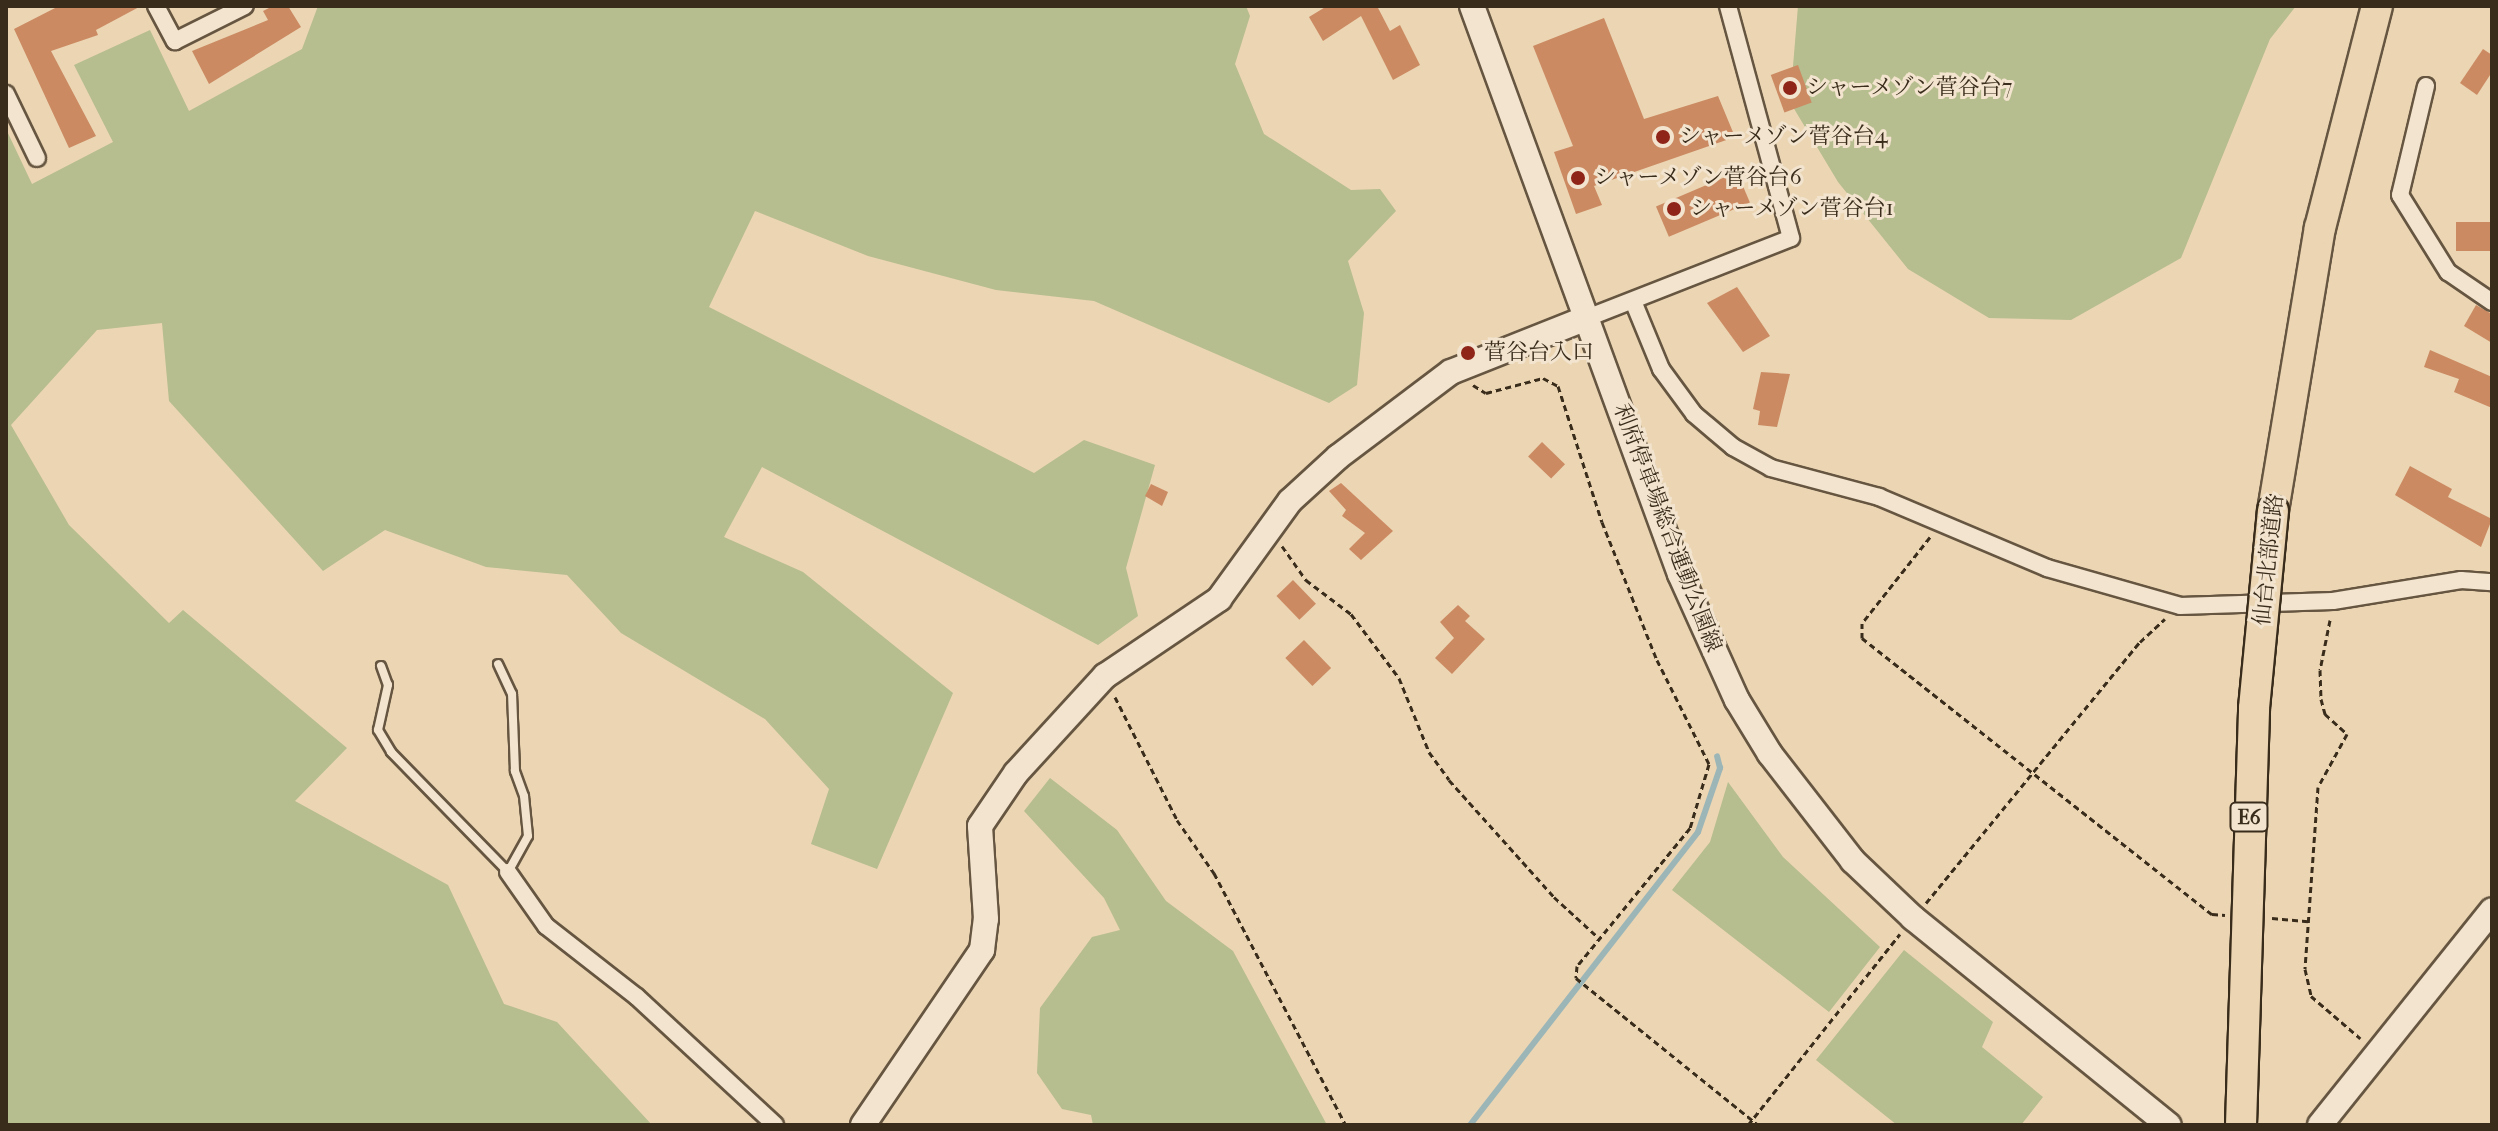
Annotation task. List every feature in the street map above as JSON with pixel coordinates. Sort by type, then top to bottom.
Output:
[{"type":"highway","name":"仙台北部道路","points":[[2241,1125],[2254,708],[2273,511],[2320,228],[2377,6]]},
{"type":"street","points":[[156,6],[175,41],[245,6]]},
{"type":"street","name":"利府停車場総合運動公園線","points":[[1472,6],[1680,574],[1737,700],[1812,812],[1913,918],[2169,1125]]},
{"type":"street","points":[[863,1125],[982,950],[986,919],[977,840],[987,810],[1105,676],[1219,599],[1290,501],[1338,457],[1451,372],[1791,238],[1728,6]]},
{"type":"street","points":[[2426,86],[2400,195],[2448,272],[2492,302]]},
{"type":"street","points":[[6,94],[37,158]]},
{"type":"street","points":[[1633,301],[1661,369],[1694,414],[1733,447],[1771,468],[1879,497],[2047,568],[2180,606],[2333,601],[2461,580],[2492,582]]},
{"type":"street","points":[[508,872],[546,926],[637,997],[775,1125]]},
{"type":"street","points":[[2320,1125],[2492,910]]},
{"type":"lane","points":[[381,666],[388,685],[378,730],[391,752],[508,872],[528,836],[524,796],[515,771],[512,694],[498,664]]},
{"type":"path","points":[[1451,372],[1486,393],[1543,378],[1558,386],[1602,522],[1657,660],[1709,764],[1690,828],[1577,966],[1576,978],[1758,1125]]},
{"type":"path","points":[[1942,522],[1858,631],[2033,776],[2212,914],[2239,916]]},
{"type":"path","points":[[1268,531],[1306,580],[1351,614],[1399,678],[1429,752],[1449,780],[1554,897],[1600,939]]},
{"type":"path","points":[[2333,601],[2320,670],[2321,699],[2325,714],[2347,734],[2318,787],[2305,969],[2311,996],[2378,1053]]},
{"type":"path","points":[[1748,1125],[2140,642],[2180,606]]},
{"type":"path","points":[[1105,676],[1177,820],[1214,873],[1346,1125]]},
{"type":"path","points":[[2267,918],[2308,921]]},
{"type":"green space","points":[[318,6],[1246,6],[1250,16],[1235,64],[1264,134],[1351,190],[1380,189],[1396,211],[1348,261],[1364,313],[1357,385],[1329,403],[1094,301],[996,290],[868,256],[755,211],[709,307],[1034,473],[1084,440],[1155,465],[1126,568],[1138,616],[1098,645],[762,467],[724,537],[803,572],[953,693],[877,869],[811,844],[829,789],[765,719],[621,633],[567,575],[486,567],[385,530],[323,571],[169,401],[162,323],[97,330],[11,425],[69,525],[169,623],[183,610],[347,748],[295,801],[448,885],[504,1004],[557,1022],[652,1125],[6,1125],[6,129],[32,184],[113,142],[74,65],[150,30],[189,111],[302,49]]},
{"type":"green space","points":[[1798,6],[2296,6],[2270,39],[2181,258],[2071,320],[1989,318],[1908,269],[1838,182],[1790,102]]},
{"type":"green space","points":[[1050,778],[1117,830],[1166,901],[1233,951],[1327,1125],[1093,1125],[1091,1115],[1062,1109],[1037,1073],[1040,1008],[1092,937],[1120,930],[1104,898],[1024,811]]},
{"type":"green space","points":[[1728,782],[1783,857],[1880,947],[1829,1012],[1672,890],[1710,842]]},
{"type":"green space","points":[[1904,950],[1993,1022],[1982,1047],[2043,1097],[2021,1125],[1897,1125],[1816,1060]]},
{"type":"building","points":[[59,6],[141,6],[96,30],[98,35],[51,51],[96,136],[69,148],[14,29]]},
{"type":"building","points":[[273,6],[288,6],[301,27],[209,84],[192,51],[268,20],[263,11]]},
{"type":"building","points":[[1327,6],[1377,6],[1390,31],[1400,25],[1420,65],[1393,80],[1361,16],[1323,41],[1309,17]]},
{"type":"building","points":[[1604,18],[1644,119],[1718,96],[1735,137],[1594,186],[1602,205],[1576,214],[1554,152],[1573,146],[1533,46]]},
{"type":"building","points":[[2483,49],[2492,55],[2492,72],[2477,95],[2460,83]]},
{"type":"building","name":"シャーメゾン菅谷台7","points":[[1798,65],[1812,103],[1784,113],[1771,75]]},
{"type":"building","points":[[1737,172],[1750,202],[1669,237],[1656,206]]},
{"type":"building","points":[[2456,222],[2492,222],[2492,251],[2456,251]]},
{"type":"building","points":[[1737,287],[1770,336],[1743,352],[1707,303]]},
{"type":"building","points":[[2476,305],[2492,314],[2492,343],[2464,326]]},
{"type":"building","points":[[2430,350],[2492,377],[2492,408],[2454,392],[2459,379],[2424,367]]},
{"type":"building","points":[[1761,372],[1790,374],[1777,427],[1758,425],[1760,411],[1753,409]]},
{"type":"building","points":[[1542,442],[1565,464],[1551,479],[1528,456]]},
{"type":"building","points":[[2410,466],[2452,489],[2448,497],[2492,519],[2481,547],[2395,495]]},
{"type":"building","points":[[1341,483],[1393,531],[1361,560],[1349,549],[1365,533],[1342,516],[1346,510],[1329,491]]},
{"type":"building","points":[[1151,484],[1168,492],[1162,506],[1145,496]]},
{"type":"building","points":[[1293,580],[1316,604],[1299,620],[1276,596]]},
{"type":"building","points":[[1458,605],[1470,616],[1465,621],[1485,639],[1452,674],[1435,658],[1454,638],[1440,622]]},
{"type":"building","points":[[1304,640],[1331,668],[1312,686],[1285,658]]},
{"type":"waterway","points":[[1470,1125],[1698,832],[1720,768],[1717,756]]},
{"type":"place","name":"シャーメゾン菅谷台7","points":[[1790,88]]},
{"type":"place","name":"シャーメゾン菅谷台4","points":[[1663,137]]},
{"type":"place","name":"シャーメゾン菅谷台6","points":[[1578,178]]},
{"type":"place","name":"シャーメゾン菅谷台1","points":[[1674,209]]},
{"type":"place","name":"菅谷台入口","points":[[1468,353]]}]
